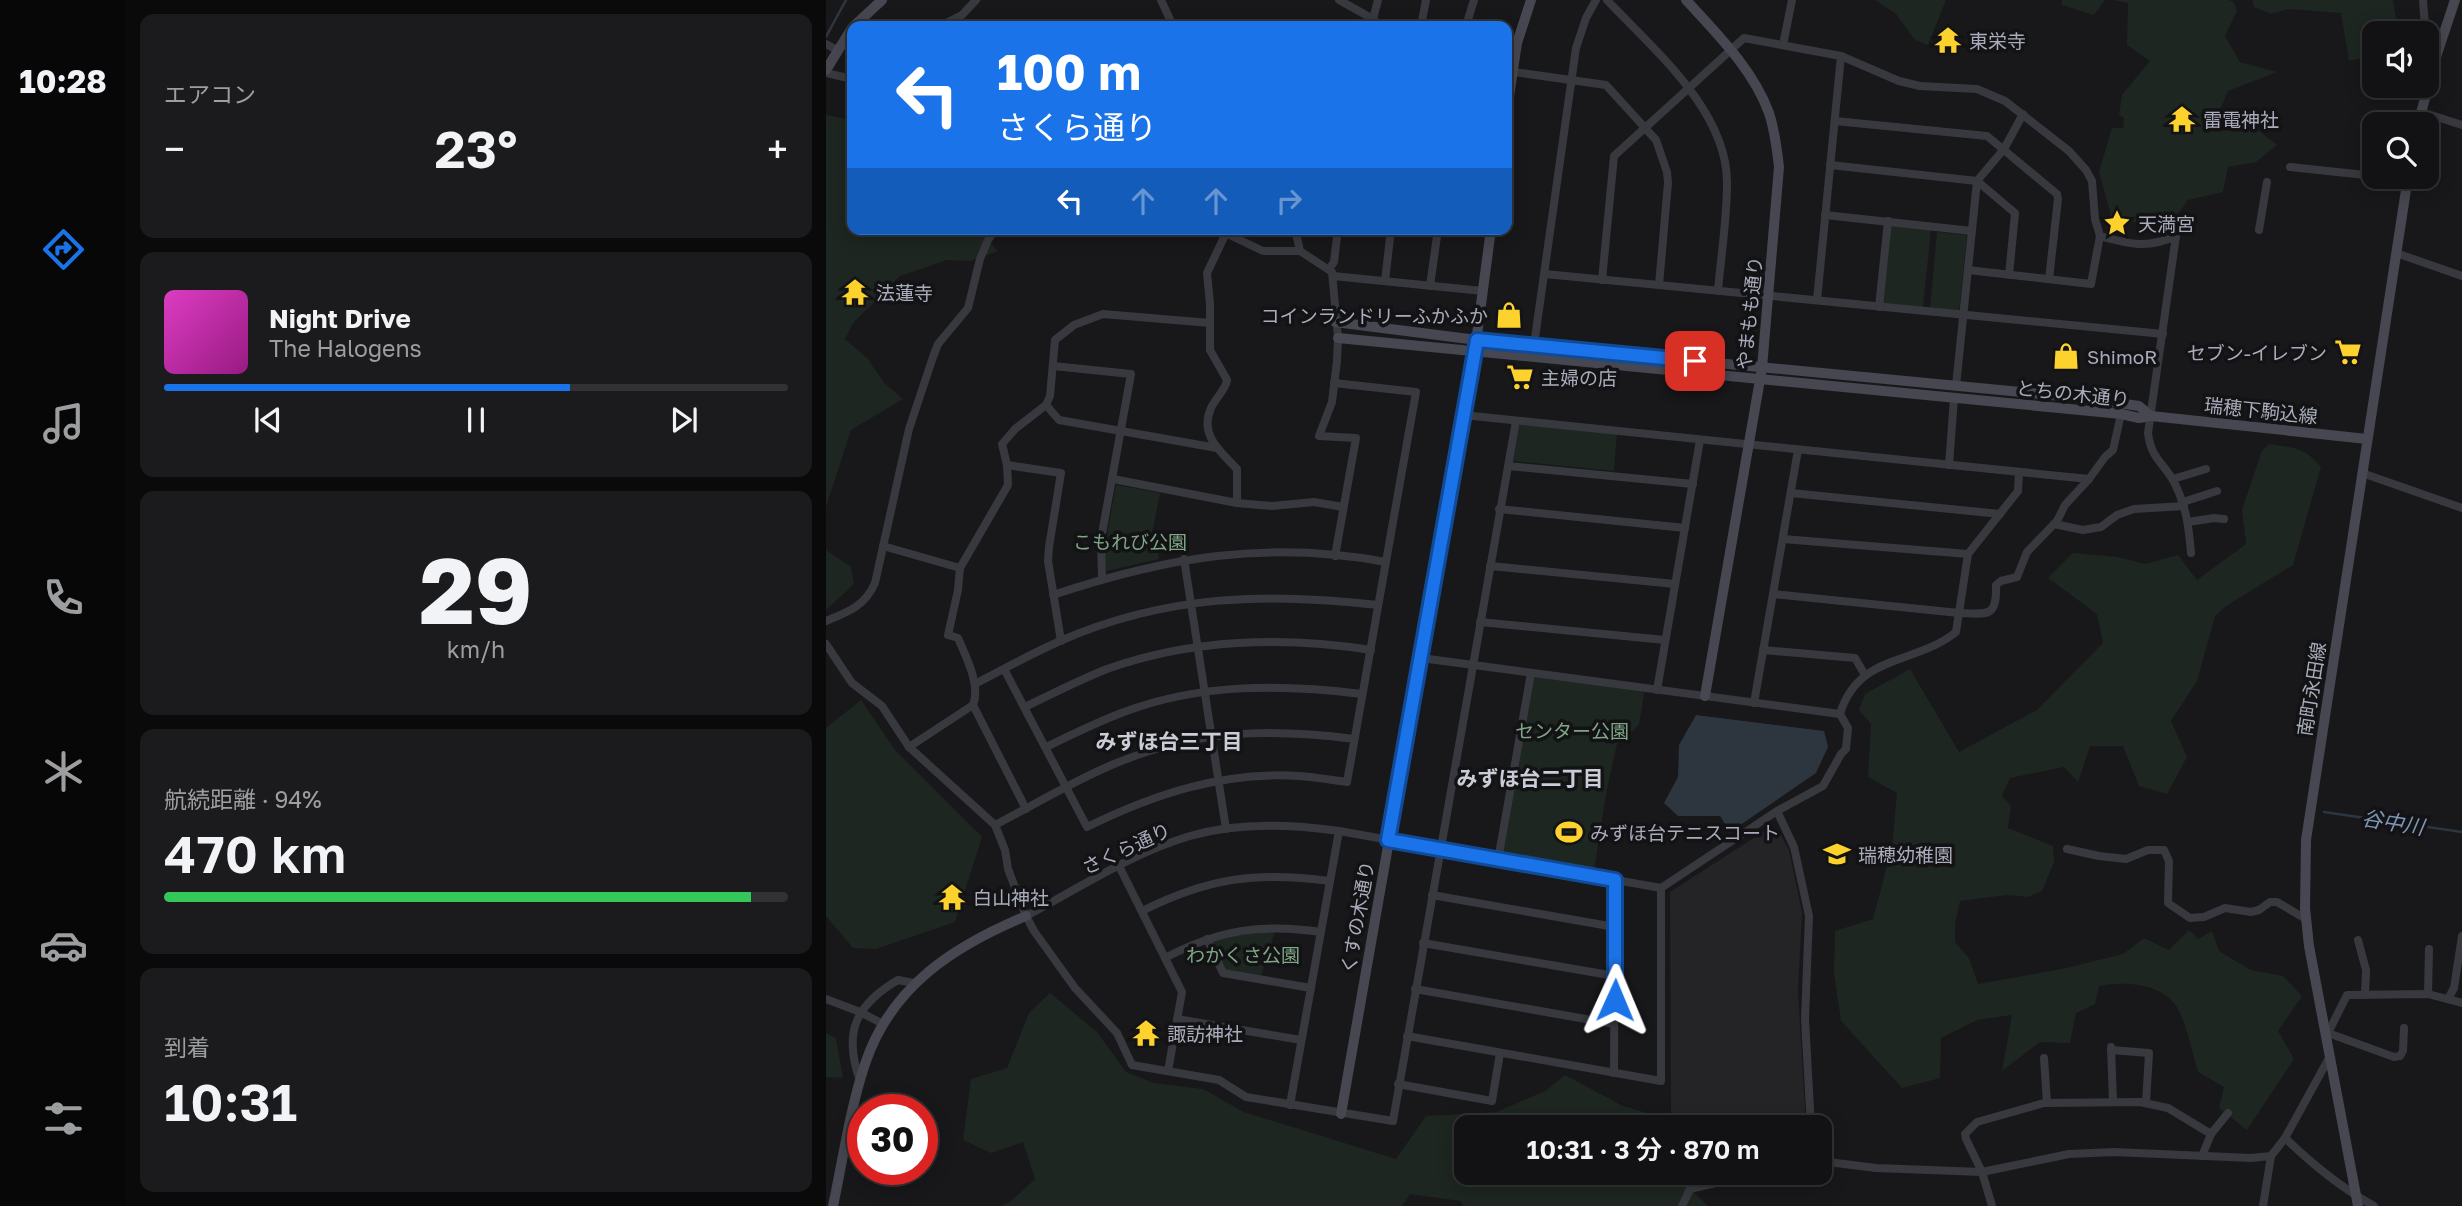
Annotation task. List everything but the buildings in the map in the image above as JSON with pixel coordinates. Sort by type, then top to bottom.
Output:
[{"type":"street","points":[[859,21],[881,0]]},
{"type":"street","points":[[950,21],[962,15],[976,0]]},
{"type":"street","points":[[1161,0],[1171,21]]},
{"type":"street","points":[[1339,0],[1375,21]]},
{"type":"street","points":[[1373,19],[1378,0]]},
{"type":"street","points":[[1422,21],[1426,0]]},
{"type":"street","points":[[1468,21],[1474,0]]},
{"type":"street","points":[[1512,63],[1531,0]]},
{"type":"street","points":[[1534,345],[1576,48],[1586,18],[1597,0]]},
{"type":"street","points":[[1607,0],[1689,88],[1708,113],[1718,139],[1728,182],[1718,291]]},
{"type":"street","name":"やまもも通り","points":[[1686,0],[1731,50],[1759,89],[1775,137],[1779,189],[1761,373],[1704,696]]},
{"type":"street","points":[[1783,45],[1792,0]]},
{"type":"street","points":[[2423,0],[2425,21]]},
{"type":"street","points":[[2439,48],[2455,0]]},
{"type":"street","points":[[847,36],[826,72],[847,78]]},
{"type":"street","points":[[1602,279],[1614,156],[1744,38],[1841,57],[1899,81],[1920,86],[1984,91],[2005,101],[2069,151],[2092,181],[2095,219],[2100,236],[2091,284],[1968,270]]},
{"type":"street","points":[[826,44],[837,50]]},
{"type":"street","points":[[1816,300],[1841,57]]},
{"type":"street","points":[[1512,71],[1606,85],[1656,140],[1668,183],[1659,285]]},
{"type":"street","points":[[2421,112],[2425,98]]},
{"type":"street","points":[[1949,465],[1977,181],[2004,149],[2023,114]]},
{"type":"street","points":[[2439,118],[2462,125]]},
{"type":"street","points":[[1835,121],[1987,136],[2057,194],[2049,279]]},
{"type":"street","points":[[1830,165],[1977,181],[2015,213],[2009,275]]},
{"type":"street","points":[[2290,167],[2362,175]]},
{"type":"street","points":[[2259,230],[2267,181]]},
{"type":"street","name":"南町永田線","points":[[2358,1201],[2329,1058],[2306,919],[2305,866],[2309,814],[2406,189]]},
{"type":"street","points":[[1825,215],[1972,231]]},
{"type":"street","points":[[1879,307],[1888,221]]},
{"type":"street","points":[[826,621],[850,611],[868,598],[875,583],[909,429],[933,357],[945,335],[968,308],[980,259],[992,235]]},
{"type":"street","points":[[1221,235],[1207,273],[1210,350],[1227,380],[1225,388],[1211,408],[1207,426],[1208,434],[1217,448],[1237,469],[1237,503]]},
{"type":"street","points":[[1230,235],[1264,251],[1300,250],[1331,273],[1483,291]]},
{"type":"street","points":[[1296,235],[1300,250]]},
{"type":"street","points":[[1335,556],[1356,438],[1319,436],[1332,402],[1334,383],[1338,338],[1331,273],[1337,235]]},
{"type":"street","points":[[1385,281],[1390,235]]},
{"type":"street","points":[[1430,286],[1436,235]]},
{"type":"street","name":"くすの木通り","points":[[1341,1114],[1476,345],[1490,235]]},
{"type":"street","points":[[2100,236],[2140,245],[2160,243],[2176,236],[2148,426],[2149,442],[2159,464],[2173,480],[2183,504],[2191,553]]},
{"type":"street","points":[[2396,253],[2462,276]]},
{"type":"street","points":[[1545,274],[2163,334]]},
{"type":"street","points":[[909,747],[974,705],[975,684],[958,638],[948,635],[960,568],[1007,485],[1007,464],[1002,444],[1015,429],[1046,405],[1050,396],[1055,340],[1074,325],[1103,314],[1210,323]]},
{"type":"street","name":"とちの木通り","points":[[1335,322],[1476,345],[1534,345],[1761,373]]},
{"type":"street","name":"とちの木通り","points":[[1338,338],[1476,345],[1955,392],[2139,418],[2151,416]]},
{"type":"street","points":[[1053,366],[1131,374],[1100,550],[1102,579]]},
{"type":"street","points":[[1004,669],[1087,827],[1131,805],[1179,789],[1218,780],[1298,776],[1347,782],[1416,392],[1334,383]]},
{"type":"street","name":"とちの木通り","points":[[1955,392],[2083,398],[2139,406],[2151,416]]},
{"type":"street","points":[[1046,405],[1059,420],[1217,448]]},
{"type":"street","points":[[1773,594],[1959,613],[1982,614],[1993,609],[1996,604],[1996,585],[2000,581],[2017,578],[2027,552],[2054,524],[2065,505],[2113,450],[2121,414]]},
{"type":"street","points":[[1463,415],[2089,479]]},
{"type":"street","name":"瑞穂下駒込線","points":[[2151,416],[2367,439]]},
{"type":"street","points":[[826,643],[852,683],[882,706],[909,747],[995,825],[1026,916],[1074,988],[1117,1033],[1132,1065],[1219,1080],[1246,1097],[1392,1122],[1516,421]]},
{"type":"street","points":[[1657,690],[1700,440]]},
{"type":"street","points":[[1754,703],[1798,450]]},
{"type":"street","points":[[1007,464],[1061,473],[1049,547],[1061,641]]},
{"type":"street","points":[[1507,466],[1693,484]]},
{"type":"street","points":[[2173,480],[2206,469]]},
{"type":"street","points":[[1407,1036],[1661,1081],[1661,888],[1777,811],[1823,786],[1846,749],[1848,728],[1840,714],[1854,685],[1865,675],[1907,654],[1945,641],[1956,632],[1968,554],[2018,491],[2019,472]]},
{"type":"street","points":[[2362,473],[2462,508]]},
{"type":"street","points":[[1113,479],[1237,503],[1272,506],[1314,502],[1343,507]]},
{"type":"street","points":[[2054,524],[2083,530],[2101,527],[2117,515],[2134,509],[2183,504],[2217,491]]},
{"type":"street","points":[[1791,493],[2000,514]]},
{"type":"street","points":[[1499,509],[1685,528]]},
{"type":"street","points":[[2188,522],[2224,519]]},
{"type":"street","points":[[1783,539],[1968,554]]},
{"type":"street","points":[[883,546],[960,568]]},
{"type":"street","points":[[1053,594],[1184,559],[1272,552],[1387,562]]},
{"type":"street","points":[[1184,559],[1226,829]]},
{"type":"street","points":[[1490,566],[1675,584]]},
{"type":"street","points":[[975,684],[1061,641],[1130,617],[1191,603],[1260,597],[1326,599],[1378,605]]},
{"type":"street","points":[[1480,622],[1665,640]]},
{"type":"street","points":[[1025,707],[1106,670],[1139,659],[1198,647],[1306,642],[1371,650]]},
{"type":"street","points":[[1763,650],[1855,658],[1865,675]]},
{"type":"street","points":[[1421,658],[1840,714]]},
{"type":"street","points":[[1498,860],[1531,673]]},
{"type":"street","points":[[1046,747],[1126,711],[1180,696],[1238,688],[1293,687],[1362,694]]},
{"type":"street","points":[[974,705],[1026,809]]},
{"type":"street","points":[[995,825],[1113,765],[1153,750],[1212,736],[1247,732],[1300,732],[1354,738]]},
{"type":"street","points":[[1777,811],[1794,847],[1809,916],[1805,1019],[1810,1115]]},
{"type":"street","name":"さくら通り","points":[[1026,916],[1119,866],[1169,844],[1226,829],[1263,825],[1339,831],[1661,888]]},
{"type":"street","points":[[1290,1105],[1339,831]]},
{"type":"street","points":[[2067,849],[2126,859],[2148,850],[2164,850],[2169,861],[2168,903],[2190,918],[2204,917],[2225,908],[2251,912],[2270,902],[2277,902],[2306,919]]},
{"type":"street","points":[[1119,866],[1182,992],[1168,1071]]},
{"type":"street","points":[[1142,911],[1198,887],[1247,877],[1300,877],[1330,881]]},
{"type":"street","points":[[1614,1073],[1615,880]]},
{"type":"street","points":[[1432,895],[1615,927]]},
{"type":"street","points":[[833,1206],[860,1081],[883,1024],[914,983],[947,956],[1026,916]]},
{"type":"street","points":[[1165,958],[1228,932],[1282,927],[1321,932]]},
{"type":"street","points":[[2448,999],[2454,988],[2462,936]]},
{"type":"street","points":[[1207,939],[1223,973],[1311,988]]},
{"type":"street","points":[[2358,940],[2366,970],[2365,995]]},
{"type":"street","points":[[1423,943],[1615,976]]},
{"type":"street","points":[[2428,995],[2429,949]]},
{"type":"street","points":[[860,1081],[853,1061],[854,1025],[860,1012],[898,980],[914,983]]},
{"type":"street","points":[[1415,989],[1614,1024]]},
{"type":"street","points":[[2404,1028],[2403,1051],[2400,1056],[2394,1057],[2326,1036],[2347,995],[2428,995],[2462,1003]]},
{"type":"street","points":[[826,999],[883,1024]]},
{"type":"street","points":[[1177,1019],[1301,1040]]},
{"type":"street","points":[[2113,1102],[2111,1048],[2149,1053],[2146,1103]]},
{"type":"street","points":[[1398,1084],[1492,1101],[1500,1053]]},
{"type":"street","points":[[2044,1058],[2047,1103]]},
{"type":"street","points":[[2263,1206],[2272,1156],[2285,1138],[2329,1058]]},
{"type":"street","points":[[1992,1206],[1982,1172],[1965,1134],[1977,1122],[2047,1103],[2146,1103],[2168,1108],[2211,1134]]},
{"type":"street","points":[[2202,1156],[2211,1134],[2228,1113]]},
{"type":"street","points":[[2285,1138],[2358,1201],[2374,1206]]},
{"type":"street","points":[[1832,1162],[1982,1172],[2069,1154],[2113,1152],[2251,1158],[2272,1156]]},
{"type":"street","points":[[1682,1206],[1690,1189],[1707,1185]]},
{"type":"shaded area","points":[[1696,715],[1824,731],[1828,747],[1816,773],[1730,832],[1720,816],[1678,816],[1664,803],[1678,777],[1679,745]]},
{"type":"shaded area","points":[[1769,828],[1778,830],[1789,850],[1802,912],[1798,990],[1805,1115],[1671,1115],[1670,892]]},
{"type":"green space","points":[[1875,0],[1946,0],[1928,45],[1915,40],[1896,14]]},
{"type":"green space","points":[[2062,0],[2105,0],[2094,15],[2062,5]]},
{"type":"green space","points":[[2113,0],[2234,2],[2237,11],[2225,36],[2240,62],[2277,72],[2228,91],[2217,117],[2222,124],[2234,128],[2253,126],[2277,145],[2256,162],[2228,167],[2223,192],[2188,200],[2169,226],[2112,219],[2099,172],[2112,128],[2123,128],[2124,118],[2119,115],[2122,95],[2150,61],[2127,45],[2128,3]]},
{"type":"green space","points":[[2252,0],[2393,0],[2396,21],[2362,21],[2362,58],[2349,61],[2341,13],[2288,9],[2271,14],[2254,7]]},
{"type":"green space","points":[[826,115],[847,119],[847,235],[983,235],[998,251],[970,261],[947,260],[900,276],[853,323],[845,339],[868,359],[884,383],[903,399],[851,430],[826,507]]},
{"type":"green space","points":[[1891,226],[1931,230],[1923,307],[1883,303]]},
{"type":"green space","points":[[1937,232],[1967,235],[1959,311],[1930,308]]},
{"type":"green space","points":[[1520,423],[1617,433],[1614,471],[1513,461]]},
{"type":"green space","points":[[2269,444],[2304,452],[2321,467],[2293,565],[2226,606],[2215,616],[2197,681],[2171,721],[2187,757],[2167,794],[2139,786],[2123,746],[2090,746],[2078,782],[2064,767],[2010,778],[2002,796],[2011,806],[2008,828],[2053,846],[2054,862],[2042,891],[2028,897],[2007,895],[1960,901],[1955,924],[1955,942],[1969,958],[1978,984],[2062,969],[2123,954],[2144,938],[2169,950],[2189,930],[2198,939],[2212,931],[2219,951],[2251,970],[2283,976],[2302,996],[2278,1031],[2294,1059],[2247,1130],[2219,1108],[2224,1087],[2198,1072],[2184,1022],[2171,1000],[2143,986],[2109,984],[2099,986],[2095,1004],[2076,1013],[2070,1043],[2040,1042],[2002,1071],[2012,1015],[1977,1020],[1941,1038],[1940,1078],[1902,1088],[1841,1021],[1834,973],[1835,931],[1873,919],[1892,847],[1897,793],[1868,777],[1871,724],[1859,710],[1865,694],[1910,669],[1959,752],[2037,710],[2103,643],[2097,614],[2048,578],[2073,553],[2117,557],[2145,564],[2178,555],[2197,580],[2246,544],[2242,509],[2262,451]]},
{"type":"green space","name":"こもれび公園","points":[[1116,485],[1160,493],[1153,529],[1159,559],[1106,571],[1104,550]]},
{"type":"green space","points":[[826,550],[851,567],[854,584],[826,610]]},
{"type":"green space","name":"センター公園","points":[[1536,677],[1641,691],[1644,694],[1639,724],[1617,744],[1594,870],[1503,853],[1532,680]]},
{"type":"green space","points":[[861,700],[895,750],[982,837],[955,922],[876,949],[853,948],[826,916],[826,728]]},
{"type":"green space","name":"わかくさ公園","points":[[1275,931],[1261,977],[1226,971],[1211,941],[1228,936]]},
{"type":"green space","points":[[1050,993],[1097,1032],[1126,1072],[1154,1083],[1203,1089],[1244,1112],[1396,1159],[1426,1116],[1496,1112],[1545,1091],[1565,1075],[1623,1106],[1654,1115],[1454,1115],[1454,1185],[1686,1185],[1708,1206],[1463,1206],[1460,1201],[1410,1194],[1402,1206],[1000,1206],[1010,1202],[1035,1179],[1023,1142],[991,1153],[963,1140],[971,1079],[1007,1068],[1029,1013]]},
{"type":"green space","points":[[826,1033],[836,1038],[843,1078],[826,1077]]},
{"type":"waterway","points":[[826,37],[846,0]]},
{"type":"waterway","name":"谷中川","points":[[2324,812],[2462,832]]},
{"type":"place","name":"東栄寺","points":[[1948,40]]},
{"type":"place","name":"雷電神社","points":[[2182,119]]},
{"type":"place","name":"天満宮","points":[[2117,223]]},
{"type":"place","name":"法蓮寺","points":[[855,292]]},
{"type":"place","name":"コインランドリーふかふか","points":[[1509,315]]},
{"type":"place","name":"セブン-イレブン","points":[[2348,352]]},
{"type":"place","name":"ShimoR","points":[[2066,356]]},
{"type":"place","name":"主婦の店","points":[[1520,377]]},
{"type":"place","name":"みずほ台テニスコート","points":[[1569,832]]},
{"type":"place","name":"瑞穂幼稚園","points":[[1837,854]]},
{"type":"place","name":"白山神社","points":[[952,897]]},
{"type":"place","name":"諏訪神社","points":[[1146,1033]]},
{"type":"district","name":"みずほ台三丁目","points":[[1169,741]]},
{"type":"district","name":"みずほ台二丁目","points":[[1530,778]]},
{"type":"route","points":[[1615,1000],[1615,880],[1388,840],[1477,340],[1695,361]]}]
